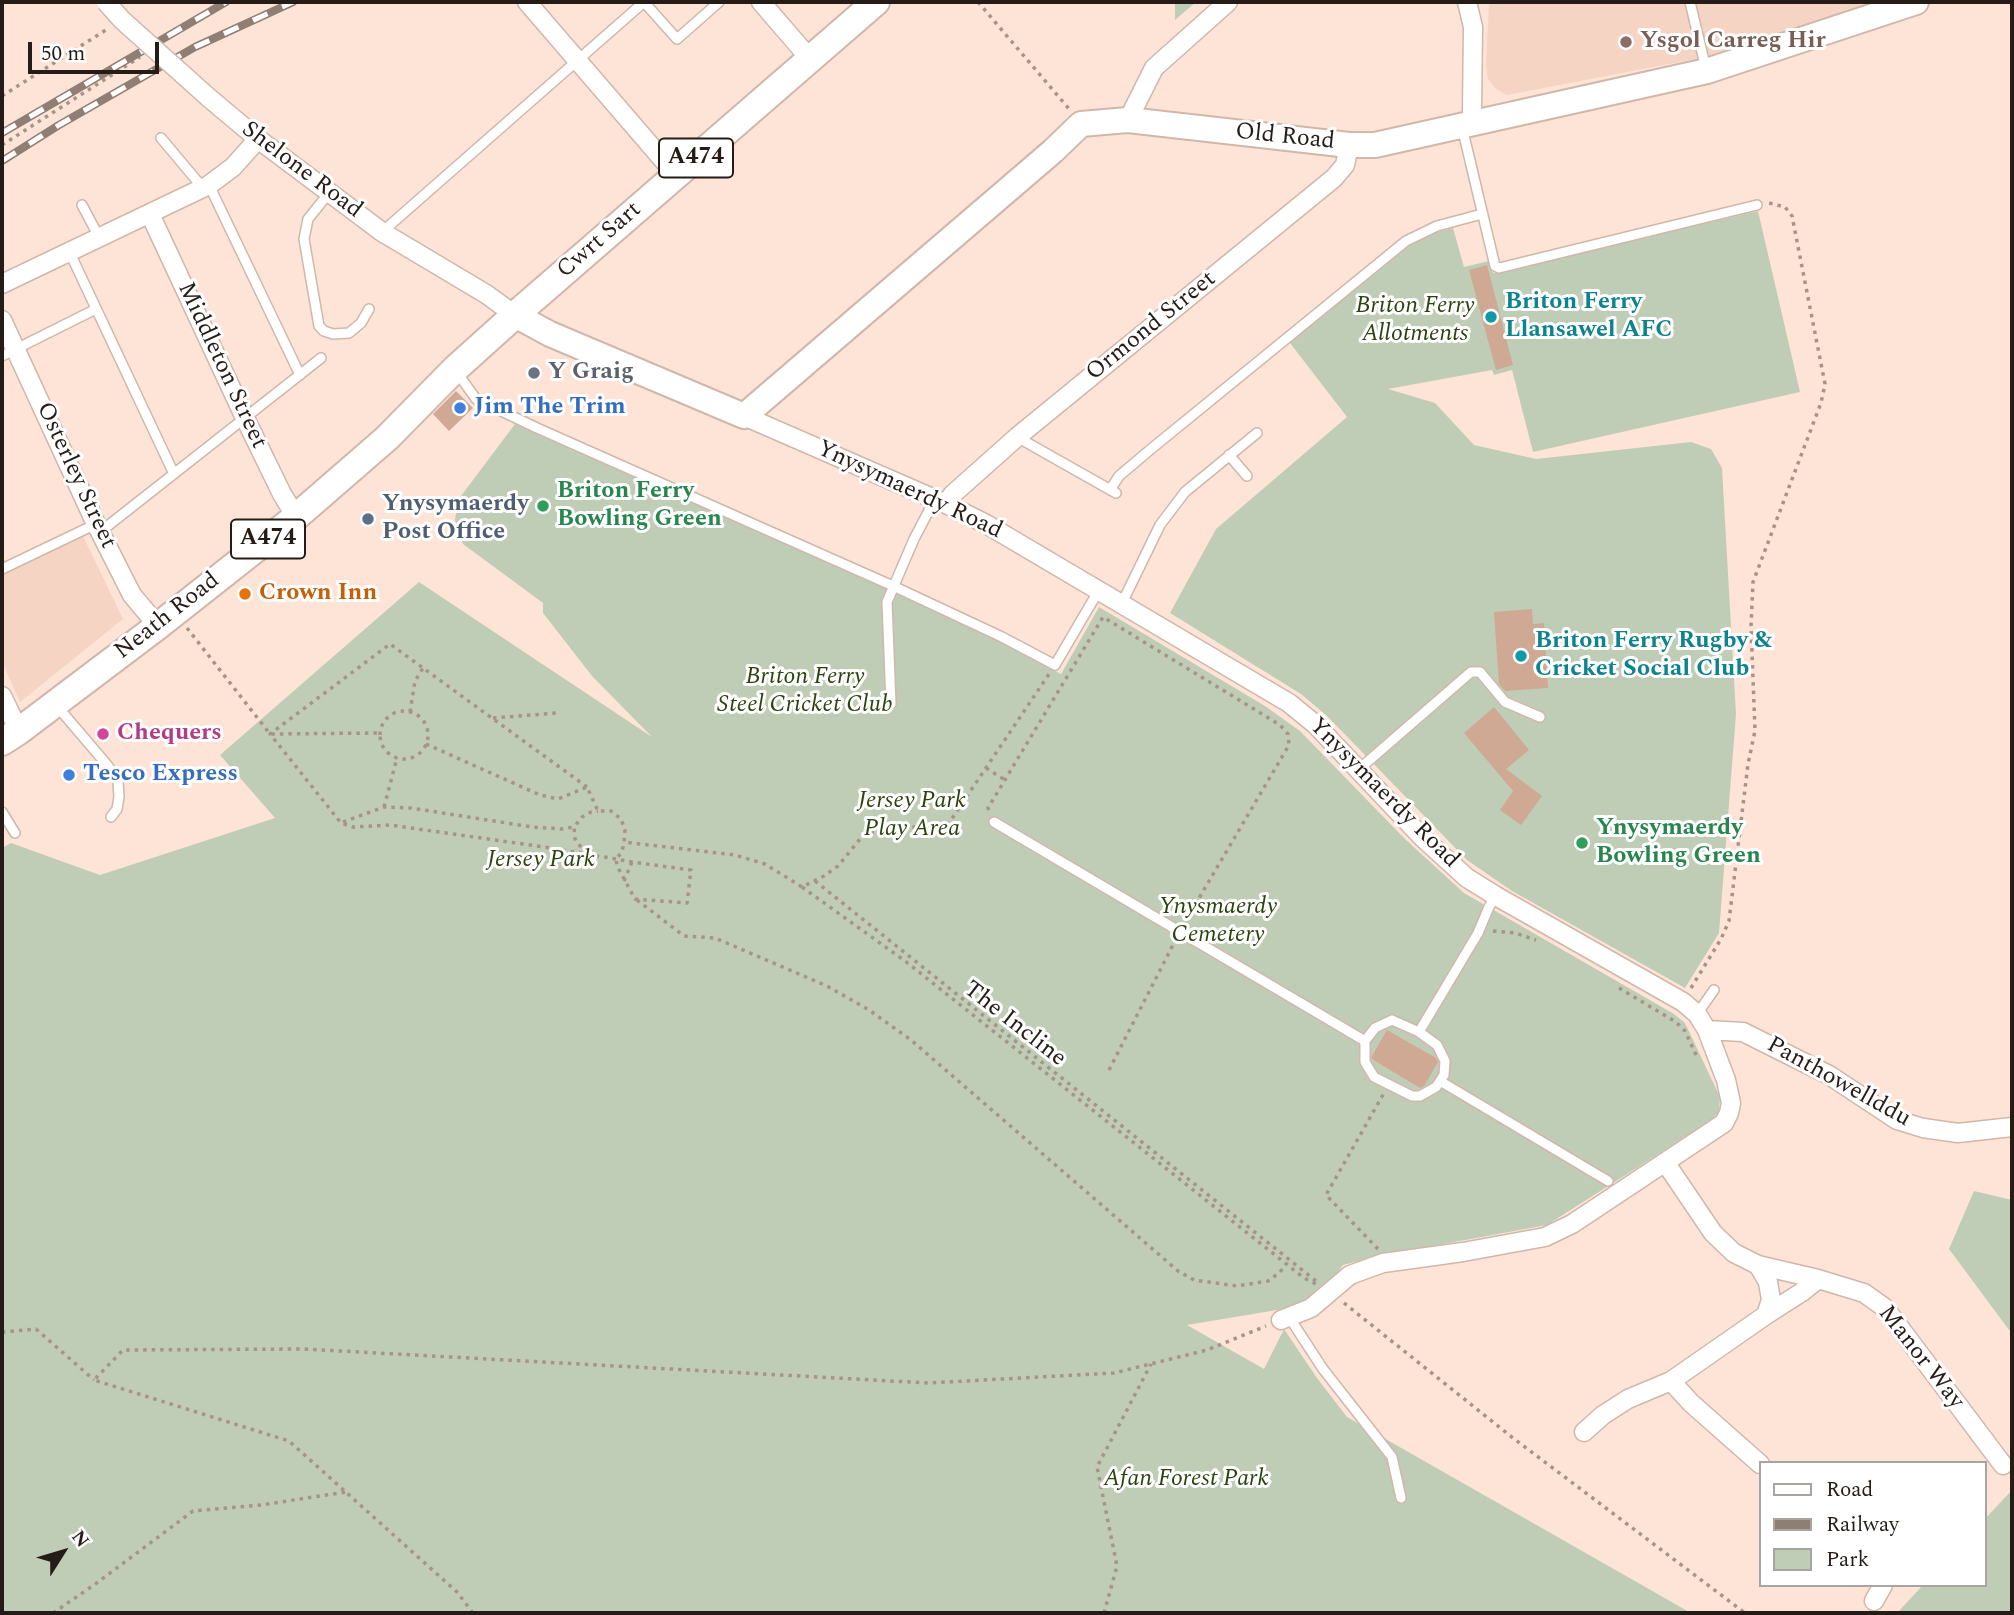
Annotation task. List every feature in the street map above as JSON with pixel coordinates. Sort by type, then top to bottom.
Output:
[{"type":"main road","name":"Cwrt Sart","points":[[515,315],[876,2]]},
{"type":"main road","name":"Neath Road","points":[[10,736],[296,517],[387,438],[455,369],[515,315]]},
{"type":"street","name":"Shelone Road","points":[[106,2],[154,49],[258,139],[382,232],[486,294],[515,315]]},
{"type":"street","points":[[527,2],[676,175]]},
{"type":"street","points":[[761,2],[811,60]]},
{"type":"street","points":[[1128,120],[1154,68],[1228,2]]},
{"type":"street","points":[[1467,2],[1473,27],[1472,111],[1468,123]]},
{"type":"street","name":"Old Road","points":[[1081,124],[1128,120],[1349,145],[1375,145],[1707,71],[1916,2]]},
{"type":"street","points":[[744,416],[1081,124]]},
{"type":"street","points":[[2,284],[206,186],[233,167],[258,139]]},
{"type":"street","name":"Ormond Street","points":[[940,502],[1334,178],[1345,165],[1349,145]]},
{"type":"street","name":"Middleton Street","points":[[150,214],[282,495],[296,517]]},
{"type":"street","name":"Ynysymaerdy Road","points":[[515,315],[550,334],[940,502],[986,524],[1122,603],[1289,703],[1316,725],[1423,838],[1467,878],[1683,1002],[1702,1022],[1726,1080],[1731,1103],[1724,1123],[1572,1224],[1545,1237],[1462,1252],[1383,1262],[1350,1275],[1311,1308],[1285,1318]]},
{"type":"street","name":"Osterley Street","points":[[2,320],[9,353],[132,595],[166,619]]},
{"type":"street","points":[[2,696],[10,736]]},
{"type":"street","name":"Panthowellddu","points":[[1702,1022],[1743,1032],[1829,1075],[1897,1120],[1923,1128],[1958,1133],[2012,1127]]},
{"type":"street","name":"Manor Way","points":[[1665,1162],[1713,1233],[1734,1253],[1758,1265],[1864,1293],[1885,1308],[2003,1465]]},
{"type":"street","points":[[1758,1265],[1768,1282],[1771,1300],[1766,1315]]},
{"type":"street","points":[[1584,1432],[1603,1415],[1628,1399],[1671,1381],[1818,1279]]},
{"type":"street","points":[[1671,1381],[1691,1403],[1758,1462]]},
{"type":"lane","points":[[382,232],[644,2],[677,39],[719,2]]},
{"type":"lane","points":[[1690,2],[1707,71]]},
{"type":"lane","points":[[1468,123],[1482,214],[1495,266],[1499,268],[1757,205]]},
{"type":"lane","points":[[161,138],[206,186],[300,374]]},
{"type":"lane","points":[[329,193],[308,219],[304,239],[319,326],[333,334],[349,334],[362,323],[369,309]]},
{"type":"lane","points":[[82,205],[99,237]]},
{"type":"lane","points":[[1017,437],[1113,492],[1119,476],[1406,241],[1437,226],[1482,214]]},
{"type":"lane","points":[[69,251],[174,474]]},
{"type":"lane","points":[[9,353],[96,309]]},
{"type":"lane","points":[[2,569],[98,528],[174,474],[321,358]]},
{"type":"lane","points":[[455,369],[476,399],[893,586],[1055,665],[1099,590]]},
{"type":"lane","points":[[1122,603],[1160,526],[1185,492],[1257,433]]},
{"type":"lane","points":[[1229,455],[1247,476]]},
{"type":"lane","name":"Ormond Street","points":[[891,704],[887,602],[893,586],[940,502]]},
{"type":"lane","points":[[1357,769],[1471,672],[1480,671],[1505,702],[1540,717]]},
{"type":"lane","points":[[55,704],[118,781],[117,809],[111,817]]},
{"type":"lane","points":[[2,812],[15,833]]},
{"type":"lane","points":[[994,822],[1365,1041]]},
{"type":"lane","points":[[1419,1032],[1478,933],[1496,896]]},
{"type":"lane","points":[[1702,1022],[1714,990]]},
{"type":"lane","points":[[1392,1020],[1419,1032],[1437,1045],[1445,1061],[1444,1075],[1436,1087],[1420,1096],[1412,1096],[1374,1077],[1365,1062],[1365,1041],[1376,1028],[1392,1020]]},
{"type":"lane","points":[[1440,1081],[1608,1181]]},
{"type":"lane","points":[[1285,1318],[1392,1457],[1401,1498]]},
{"type":"path","points":[[978,2],[1081,124]]},
{"type":"path","points":[[2,96],[122,20]]},
{"type":"path","points":[[2,145],[154,49]]},
{"type":"path","points":[[1683,1002],[1729,921],[1748,764],[1755,731],[1751,626],[1753,582],[1821,403],[1825,384],[1792,216],[1785,207],[1773,203],[1757,205]]},
{"type":"path","points":[[994,822],[988,808],[1103,617],[1280,724],[1288,734],[1289,745],[1180,931],[1108,1070]]},
{"type":"path","points":[[166,619],[236,691],[341,823],[354,827],[390,825],[691,870],[687,903],[635,898]]},
{"type":"path","points":[[270,734],[390,644],[587,787],[598,811]]},
{"type":"path","points":[[802,887],[838,866],[865,833],[949,823],[1055,665]]},
{"type":"path","points":[[410,712],[415,681],[424,667]]},
{"type":"path","points":[[401,711],[417,715],[427,728],[428,736],[426,744],[410,759],[397,758],[388,753],[383,748],[380,733],[382,725],[393,713],[401,711]]},
{"type":"path","points":[[492,718],[557,713]]},
{"type":"path","points":[[270,734],[380,733]]},
{"type":"path","points":[[426,744],[540,795],[558,799],[587,787]]},
{"type":"path","points":[[384,807],[397,758]]},
{"type":"path","points":[[986,768],[1005,780]]},
{"type":"path","points":[[341,823],[384,807],[411,808],[561,829],[574,827],[591,811],[611,811],[621,819],[625,830],[622,852],[616,859],[617,866],[635,898],[684,936],[715,939],[827,986],[869,1010],[911,1040],[1178,1271],[1194,1280],[1237,1286],[1268,1281],[1287,1264]]},
{"type":"path","points":[[574,827],[575,839],[586,854]]},
{"type":"path","name":"The Incline","points":[[624,842],[735,855],[765,864],[802,887],[905,961],[1304,1278],[1331,1292]]},
{"type":"path","points":[[624,881],[632,862]]},
{"type":"path","points":[[814,881],[1502,1429],[1745,1613]]},
{"type":"path","points":[[1478,933],[1515,933],[1536,940]]},
{"type":"path","points":[[1617,987],[1676,1022],[1685,1031],[1700,1064]]},
{"type":"path","points":[[1380,1251],[1326,1195],[1388,1085]]},
{"type":"path","points":[[1331,1292],[1427,1372]]},
{"type":"path","points":[[94,1380],[123,1350],[304,1349],[928,1383],[1114,1373],[1207,1350],[1285,1318]]},
{"type":"path","points":[[2,1332],[36,1329],[94,1380],[289,1441],[457,1592],[472,1613]]},
{"type":"path","points":[[1104,1613],[1117,1566],[1097,1466],[1151,1364]]},
{"type":"path","points":[[53,1613],[94,1586],[193,1511],[261,1505],[346,1492]]},
{"type":"shaded area","name":"Ysgol Carreg Hir","points":[[1489,2],[1887,2],[1732,52],[1507,95],[1496,89],[1488,79],[1486,65]]},
{"type":"shaded area","points":[[83,536],[123,619],[20,702],[2,662],[2,573]]},
{"type":"green space","points":[[1175,2],[1196,2],[1175,20]]},
{"type":"green space","name":"Briton Ferry Allotments","points":[[1758,211],[1800,392],[1533,452],[1512,370],[1494,375],[1492,370],[1388,389],[1435,403],[1474,445],[1536,459],[1691,442],[1711,449],[1722,468],[1736,714],[1719,933],[1685,988],[1512,891],[1467,860],[1327,716],[1301,694],[1170,613],[1216,529],[1347,417],[1290,343],[1408,245],[1453,228],[1464,267],[1489,261],[1493,273]]},
{"type":"green space","points":[[515,424],[891,591],[1006,644],[1061,674],[1099,607],[1265,706],[1300,731],[1405,839],[1464,893],[1674,1014],[1685,1023],[1720,1097],[1719,1111],[1712,1120],[1547,1225],[1343,1265],[1331,1282],[1307,1305],[1187,1325],[1264,1369],[1284,1329],[1347,1417],[1691,1613],[2,1613],[2,848],[11,843],[100,875],[275,818],[220,755],[419,582],[652,737],[592,676],[543,613],[543,603],[463,544],[455,520],[458,500]]},
{"type":"green space","points":[[1974,1191],[2012,1200],[2012,1334],[1949,1249]]},
{"type":"green space","points":[[2012,1490],[2012,1613],[1897,1613],[1921,1587],[1986,1587],[1986,1518]]},
{"type":"building","name":"Briton Ferry Llansawel AFC","points":[[1487,265],[1513,365],[1496,370],[1469,270]]},
{"type":"building","points":[[456,391],[473,408],[449,431],[433,414]]},
{"type":"building","name":"Briton Ferry Rugby & Cricket Social Club","points":[[1532,609],[1533,624],[1544,623],[1548,688],[1505,691],[1499,684],[1494,612]]},
{"type":"building","points":[[1494,707],[1529,750],[1506,769],[1542,796],[1521,825],[1500,810],[1513,791],[1464,733]]},
{"type":"building","points":[[1387,1030],[1436,1058],[1438,1062],[1424,1086],[1420,1088],[1372,1059]]},
{"type":"railway","points":[[2,133],[226,2]]},
{"type":"railway","points":[[2,161],[195,47],[293,2]]},
{"type":"place","name":"Ysgol Carreg Hir","points":[[1626,42]]},
{"type":"place","name":"Briton Ferry Llansawel AFC","points":[[1491,317]]},
{"type":"place","name":"Y Graig","points":[[534,373]]},
{"type":"place","name":"Jim The Trim","points":[[460,408]]},
{"type":"place","name":"Briton Ferry Bowling Green","points":[[543,506]]},
{"type":"place","name":"Ynysymaerdy Post Office","points":[[368,519]]},
{"type":"place","name":"Crown Inn","points":[[245,594]]},
{"type":"place","name":"Briton Ferry Rugby & Cricket Social Club","points":[[1521,656]]},
{"type":"place","name":"Chequers","points":[[103,734]]},
{"type":"place","name":"Tesco Express","points":[[69,775]]},
{"type":"place","name":"Ynysymaerdy Bowling Green","points":[[1582,843]]},
{"type":"park label","name":"Briton Ferry Steel Cricket Club","points":[[805,692]]},
{"type":"park label","name":"Jersey Park Play Area","points":[[912,816]]},
{"type":"park label","name":"Jersey Park","points":[[541,861]]},
{"type":"park label","name":"Ynysmaerdy Cemetery","points":[[1218,922]]},
{"type":"park label","name":"Afan Forest Park","points":[[1186,1480]]}]
